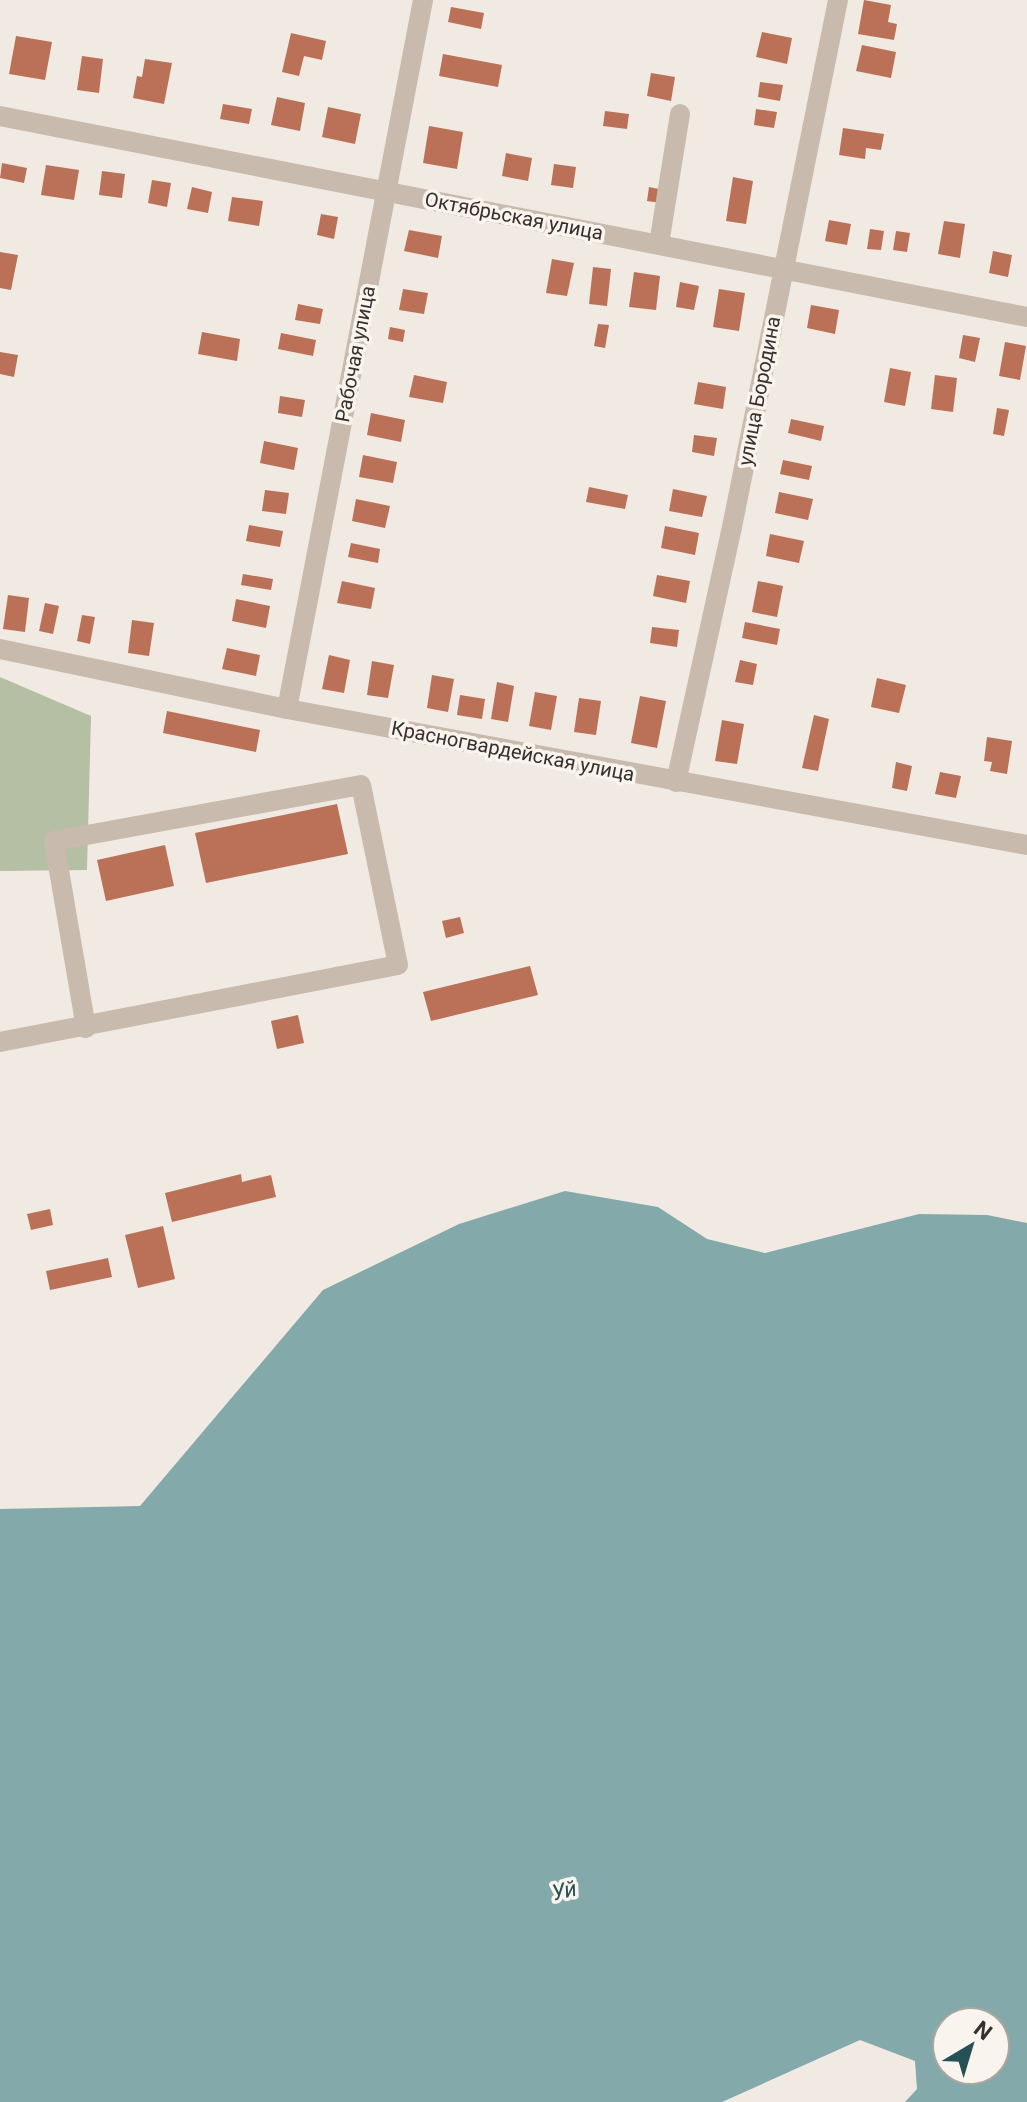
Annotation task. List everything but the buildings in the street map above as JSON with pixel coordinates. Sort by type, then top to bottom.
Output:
[{"type":"street","name":"Рабочая улица","points":[[287,709],[423,0]]},
{"type":"street","name":"улица Бородина","points":[[676,782],[838,0]]},
{"type":"street","points":[[659,244],[680,114]]},
{"type":"street","name":"Октябрьская улица","points":[[0,116],[1027,317]]},
{"type":"street","name":"Красногвардейская улица","points":[[0,649],[287,709],[1027,845]]},
{"type":"street","points":[[0,1042],[86,1028],[398,965],[361,785],[54,841],[86,1028]]},
{"type":"green space","points":[[0,677],[91,716],[87,870],[0,871]]},
{"type":"water","name":"Уй","points":[[565,1191],[658,1207],[707,1239],[765,1253],[919,1214],[987,1215],[1027,1223],[1027,2102],[905,2102],[917,2089],[915,2061],[860,2040],[722,2102],[0,2102],[0,1509],[140,1506],[323,1290],[459,1224]]}]
